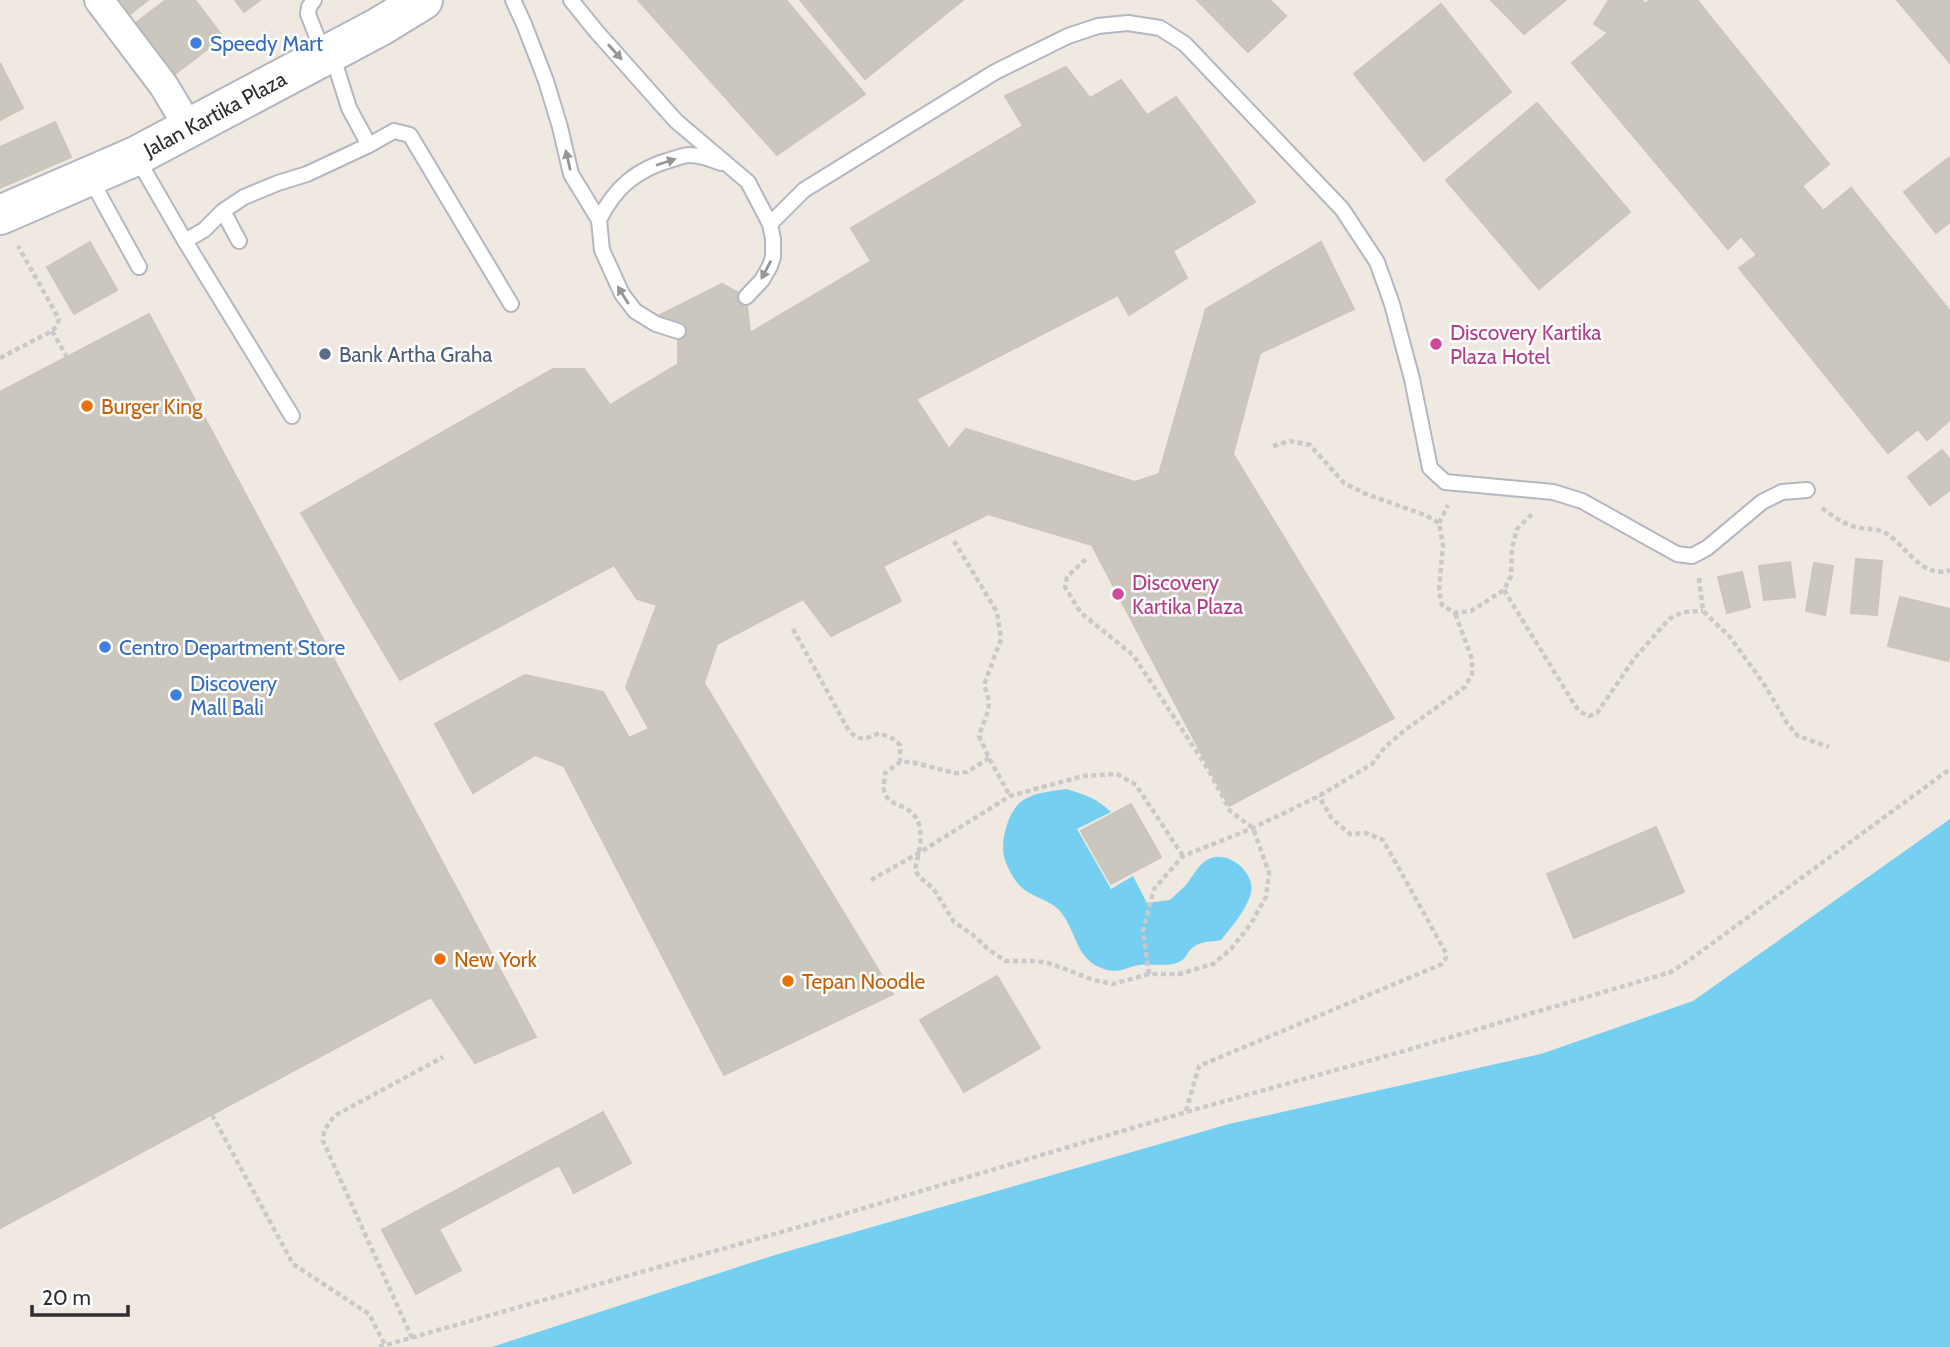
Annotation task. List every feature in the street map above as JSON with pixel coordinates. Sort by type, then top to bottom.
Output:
[{"type":"main road","name":"Jalan Kartika Plaza","points":[[0,215],[136,156],[379,27],[423,0]]},
{"type":"street","points":[[99,0],[163,86],[189,128]]},
{"type":"lane","points":[[314,0],[308,14],[328,54],[349,108],[369,145]]},
{"type":"lane","points":[[513,0],[546,80],[571,174],[599,220],[602,250],[622,294],[635,311],[656,324],[678,331]]},
{"type":"lane","points":[[571,0],[676,121],[748,182],[770,224],[773,257],[762,280],[746,297]]},
{"type":"lane","points":[[770,224],[804,190],[995,72],[1068,36],[1098,26],[1128,23],[1160,29],[1185,44],[1342,209],[1377,262],[1392,304],[1412,379],[1430,468],[1445,482],[1553,492],[1582,501],[1677,554],[1692,556],[1707,548],[1762,502],[1782,492],[1807,490]]},
{"type":"lane","points":[[185,241],[204,230],[223,211],[244,197],[307,174],[394,131],[410,135],[511,304]]},
{"type":"lane","points":[[599,220],[613,195],[631,177],[661,162],[688,155],[711,159],[732,168]]},
{"type":"lane","points":[[136,156],[292,416]]},
{"type":"lane","points":[[89,176],[139,267]]},
{"type":"lane","points":[[223,211],[239,241]]},
{"type":"path","points":[[0,215],[58,319],[57,326],[52,331],[0,358]]},
{"type":"path","points":[[52,331],[68,357]]},
{"type":"path","points":[[1148,971],[1143,931],[1154,889],[1183,856],[1253,828],[1319,796],[1372,764],[1385,747],[1405,730],[1465,687],[1472,674],[1472,659],[1455,613],[1442,605],[1439,590],[1443,545],[1439,523],[1343,483],[1310,445],[1290,441],[1273,446]]},
{"type":"path","points":[[1807,490],[1823,509],[1842,522],[1858,528],[1877,528],[1888,534],[1923,567],[1933,572],[1950,570]]},
{"type":"path","points":[[1455,613],[1471,611],[1504,590],[1511,576],[1512,548],[1517,529],[1533,512],[1547,511]]},
{"type":"path","points":[[954,541],[997,612],[1001,639],[984,685],[989,699],[989,710],[979,736],[1010,796]]},
{"type":"path","points":[[989,758],[967,772],[955,773],[911,762],[900,762],[886,773],[883,789],[893,803],[914,814],[919,823],[919,853],[915,869],[919,877],[933,888],[954,922],[1006,961],[1048,963],[1093,980],[1113,984],[1148,971],[1179,974],[1213,964],[1231,949],[1250,925],[1266,897],[1269,873],[1253,828],[1230,811],[1208,769],[1133,655],[1081,613],[1065,587],[1067,577],[1087,558]]},
{"type":"path","points":[[1504,590],[1579,711],[1589,716],[1597,713],[1634,659],[1670,619],[1683,612],[1703,611],[1730,637],[1798,736],[1829,747]]},
{"type":"path","points":[[793,629],[849,731],[855,738],[867,739],[879,733],[892,738],[900,745],[900,762]]},
{"type":"path","points":[[212,1115],[293,1264],[369,1314],[382,1346],[1671,972],[1950,769]]},
{"type":"path","points":[[871,880],[1010,796],[1083,776],[1117,774],[1136,785],[1183,856]]},
{"type":"path","points":[[1186,1112],[1199,1066],[1442,964],[1446,958],[1446,953],[1383,840],[1366,833],[1350,834],[1332,819],[1319,796]]},
{"type":"path","points":[[412,1338],[323,1141],[324,1131],[334,1116],[443,1057]]},
{"type":"water","points":[[1066,789],[1090,798],[1111,812],[1077,829],[1111,889],[1133,876],[1147,903],[1170,900],[1207,860],[1223,857],[1238,864],[1249,878],[1251,893],[1242,912],[1221,940],[1198,945],[1182,960],[1171,964],[1139,965],[1111,971],[1088,960],[1059,910],[1023,889],[1017,882],[1006,864],[1003,849],[1007,824],[1019,803],[1045,792]]},
{"type":"water","points":[[1950,819],[1950,1347],[492,1347],[775,1255],[1229,1124],[1541,1054],[1693,1001]]},
{"type":"building","points":[[109,0],[148,0],[121,21]]},
{"type":"building","points":[[166,0],[195,0],[223,37],[167,80],[128,29]]},
{"type":"building","points":[[235,0],[260,0],[244,12]]},
{"type":"building","points":[[638,0],[786,0],[865,94],[777,155]]},
{"type":"building","points":[[800,0],[963,0],[865,79]]},
{"type":"building","points":[[1197,0],[1270,0],[1286,16],[1248,52]]},
{"type":"building","points":[[1491,0],[1566,0],[1524,34]]},
{"type":"building","points":[[1609,0],[1641,0],[1645,4],[1650,0],[1697,0],[1829,164],[1802,186],[1823,211],[1851,188],[1950,311],[1950,420],[1927,440],[1918,429],[1888,453],[1739,268],[1757,255],[1741,236],[1728,249],[1572,63],[1608,33],[1594,24]]},
{"type":"building","points":[[1897,0],[1950,0],[1950,63]]},
{"type":"building","points":[[1441,4],[1511,92],[1424,161],[1354,74]]},
{"type":"building","points":[[0,63],[23,108],[0,120]]},
{"type":"building","points":[[1066,67],[1090,98],[1121,80],[1147,115],[1176,97],[1255,202],[1173,251],[1187,278],[1129,315],[1118,295],[916,399],[949,449],[966,429],[1135,482],[1159,474],[1206,309],[1321,242],[1354,309],[1260,353],[1233,454],[1394,718],[1229,806],[1092,545],[988,514],[883,566],[901,601],[831,636],[803,599],[717,644],[704,683],[893,994],[724,1075],[564,766],[535,755],[473,793],[435,724],[525,675],[603,692],[629,738],[649,729],[626,687],[657,605],[637,599],[614,565],[400,680],[301,513],[553,369],[584,369],[610,405],[678,364],[678,331],[654,318],[722,284],[746,297],[750,333],[871,261],[851,228],[1023,126],[1005,96]]},
{"type":"building","points":[[1537,103],[1630,212],[1539,289],[1446,180]]},
{"type":"building","points":[[55,122],[71,157],[0,188],[0,147]]},
{"type":"building","points":[[1950,157],[1950,222],[1936,233],[1904,192]]},
{"type":"building","points":[[90,242],[117,290],[74,314],[47,267]]},
{"type":"building","name":"Discovery Mall Bali","points":[[149,314],[536,1037],[475,1063],[431,997],[0,1228],[0,392]]},
{"type":"building","points":[[1942,450],[1950,460],[1950,490],[1930,505],[1908,477]]},
{"type":"building","points":[[1856,559],[1882,561],[1877,615],[1851,613]]},
{"type":"building","points":[[1790,562],[1795,597],[1764,600],[1759,566]]},
{"type":"building","points":[[1814,563],[1833,566],[1825,615],[1806,611]]},
{"type":"building","points":[[1742,572],[1750,607],[1727,613],[1718,577]]},
{"type":"building","points":[[1900,597],[1950,609],[1948,661],[1888,646]]},
{"type":"building","points":[[1131,804],[1161,857],[1111,884],[1081,831]]},
{"type":"building","points":[[1656,827],[1684,892],[1574,938],[1547,874]]},
{"type":"building","points":[[997,976],[1040,1048],[964,1092],[920,1020]]},
{"type":"building","points":[[603,1112],[631,1163],[574,1193],[559,1165],[439,1229],[461,1270],[416,1294],[382,1230]]},
{"type":"place","name":"Speedy Mart","points":[[196,43]]},
{"type":"place","name":"Discovery Kartika Plaza Hotel","points":[[1436,344]]},
{"type":"place","name":"Bank Artha Graha","points":[[325,354]]},
{"type":"place","name":"Burger King","points":[[87,406]]},
{"type":"place","name":"Discovery Kartika Plaza","points":[[1118,594]]},
{"type":"place","name":"Centro Department Store","points":[[105,647]]},
{"type":"place","name":"Discovery Mall Bali","points":[[176,695]]},
{"type":"place","name":"New York","points":[[440,959]]},
{"type":"place","name":"Tepan Noodle","points":[[788,981]]}]
